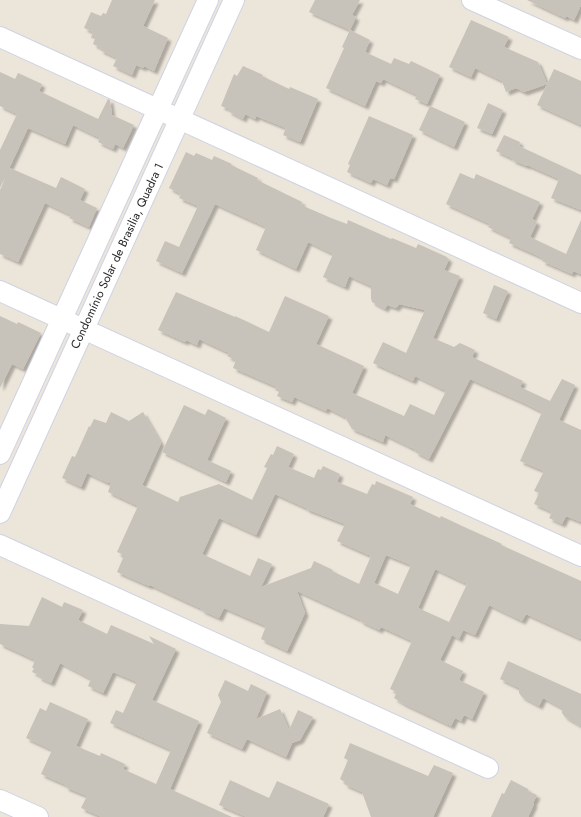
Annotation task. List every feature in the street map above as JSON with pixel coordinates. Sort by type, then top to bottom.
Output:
[{"type":"street","name":"Condomínio Solar de Brasilia, Quadra 1","points":[[0,454],[208,0]]},
{"type":"street","name":"Condomínio Solar de Brasilia, Quadra 1","points":[[0,513],[234,0]]},
{"type":"street","points":[[472,0],[581,49]]},
{"type":"street","points":[[0,36],[581,303]]},
{"type":"street","points":[[0,291],[581,556]]},
{"type":"street","points":[[0,545],[488,768]]},
{"type":"street","points":[[0,800],[38,817]]},
{"type":"building","points":[[112,0],[155,0],[143,26],[168,38],[154,71],[144,66],[143,68],[136,65],[132,75],[113,66],[117,58],[100,50],[101,48],[93,44],[95,39],[91,38],[93,32],[84,28],[91,12],[101,16],[103,13],[106,14]]},
{"type":"building","points":[[315,0],[360,0],[352,15],[356,17],[350,30],[309,12]]},
{"type":"building","points":[[527,0],[581,0],[581,5],[574,20],[566,16],[565,18]]},
{"type":"building","points":[[471,20],[509,37],[504,47],[538,62],[547,84],[524,92],[516,88],[506,92],[502,81],[475,68],[471,77],[449,67]]},
{"type":"building","points":[[350,30],[370,40],[365,52],[391,64],[394,58],[409,64],[411,61],[440,75],[427,104],[415,99],[417,95],[383,79],[381,83],[376,81],[365,106],[326,88],[344,48],[342,47]]},
{"type":"building","points":[[243,66],[289,89],[290,87],[318,99],[300,142],[283,135],[286,128],[256,116],[255,119],[245,114],[243,119],[228,111],[229,109],[221,106],[234,74],[237,76]]},
{"type":"building","points":[[554,69],[581,81],[581,125],[537,105]]},
{"type":"building","points":[[0,72],[15,79],[18,73],[42,84],[39,91],[98,119],[108,99],[110,100],[112,115],[134,125],[123,148],[115,144],[113,149],[98,142],[100,138],[73,125],[65,144],[28,128],[0,188],[0,150],[17,114],[0,106]]},
{"type":"building","points":[[488,103],[503,110],[492,134],[477,128]]},
{"type":"building","points":[[430,106],[465,122],[454,147],[419,130]]},
{"type":"building","points":[[369,116],[413,135],[394,179],[390,178],[387,185],[373,179],[371,183],[347,172],[350,165],[348,164]]},
{"type":"building","points":[[504,135],[520,142],[519,146],[581,175],[581,210],[551,198],[559,179],[512,160],[513,159],[496,151]]},
{"type":"building","points":[[186,152],[194,156],[196,153],[212,160],[214,156],[232,164],[231,165],[258,178],[257,180],[302,202],[301,205],[331,218],[347,224],[348,220],[391,239],[392,238],[416,248],[418,244],[447,257],[449,259],[444,270],[460,276],[433,338],[454,347],[460,343],[475,350],[472,357],[523,381],[520,387],[550,401],[562,379],[575,385],[559,420],[581,430],[581,522],[566,516],[562,524],[549,518],[552,512],[534,504],[539,493],[534,491],[544,471],[520,461],[542,412],[524,403],[470,379],[429,459],[415,452],[416,450],[385,435],[383,442],[352,429],[345,417],[327,408],[326,411],[294,397],[292,402],[277,396],[279,392],[275,390],[277,387],[233,368],[236,360],[227,356],[229,353],[199,339],[197,345],[186,340],[185,342],[158,330],[176,292],[235,316],[269,332],[285,296],[329,316],[316,344],[364,366],[352,393],[404,416],[410,404],[434,415],[446,391],[415,376],[413,381],[373,363],[383,342],[406,353],[425,310],[399,304],[396,308],[387,305],[385,309],[372,302],[371,286],[349,276],[345,287],[323,277],[333,254],[308,242],[296,269],[256,250],[266,227],[215,204],[182,273],[156,261],[165,241],[179,247],[198,206],[179,198],[181,194],[169,188]]},
{"type":"building","points":[[10,168],[56,188],[61,177],[85,189],[80,200],[97,208],[89,227],[69,218],[71,215],[45,203],[18,262],[0,254],[0,190]]},
{"type":"building","points":[[460,173],[474,179],[476,174],[540,202],[532,219],[537,222],[530,237],[566,254],[581,220],[581,274],[573,271],[572,274],[542,261],[543,258],[509,243],[511,238],[488,227],[490,224],[446,204]]},
{"type":"building","points":[[494,285],[508,291],[496,319],[483,313]]},
{"type":"building","points":[[0,316],[17,324],[18,322],[41,333],[23,369],[12,364],[0,388]]},
{"type":"building","points":[[184,405],[205,415],[208,409],[226,418],[207,460],[231,471],[226,482],[162,452]]},
{"type":"building","points":[[111,412],[129,421],[143,412],[161,443],[142,485],[178,502],[180,497],[219,484],[252,500],[267,468],[264,467],[271,454],[273,455],[277,446],[294,454],[288,467],[314,478],[318,469],[321,470],[323,466],[340,474],[337,482],[367,494],[372,484],[375,485],[376,481],[413,497],[410,504],[440,518],[441,516],[581,581],[581,639],[526,614],[522,621],[489,605],[475,635],[463,630],[459,639],[452,635],[440,660],[463,671],[459,680],[484,692],[472,719],[464,715],[461,721],[455,718],[451,726],[394,698],[397,692],[390,689],[412,641],[381,627],[379,630],[360,621],[361,620],[297,591],[305,613],[287,651],[261,639],[266,626],[224,608],[219,618],[150,585],[149,586],[117,572],[123,558],[121,557],[122,554],[117,552],[138,506],[108,492],[111,483],[87,473],[81,487],[62,478],[72,456],[75,457],[89,426],[90,427],[94,419],[106,423]],"holes":[[[275,494],[306,509],[345,524],[337,541],[371,556],[359,584],[314,561],[311,568],[261,587],[272,564],[258,558],[250,576],[202,554],[219,518],[256,535]],[[386,555],[411,565],[398,594],[374,583]],[[435,569],[467,584],[449,622],[418,608]]]},
{"type":"building","points":[[42,597],[62,607],[64,602],[83,610],[78,620],[107,634],[111,625],[154,644],[149,636],[176,649],[152,700],[199,721],[170,789],[232,817],[102,817],[81,808],[87,796],[65,787],[66,785],[41,774],[52,750],[26,738],[40,708],[46,711],[50,702],[88,719],[76,746],[100,756],[101,753],[125,764],[123,769],[156,784],[171,750],[110,723],[116,710],[123,713],[137,682],[113,672],[103,693],[88,686],[91,679],[60,663],[51,683],[38,677],[39,675],[32,672],[35,660],[0,644],[0,624],[29,626]]},
{"type":"building","points":[[508,661],[581,694],[581,726],[565,717],[562,713],[562,708],[543,698],[539,706],[522,697],[519,693],[519,688],[500,679]]},
{"type":"building","points":[[225,680],[248,691],[251,684],[267,692],[256,719],[280,709],[289,730],[298,710],[313,717],[300,740],[292,743],[286,757],[247,739],[242,749],[207,733],[221,702],[218,695]]},
{"type":"building","points":[[350,743],[428,776],[434,765],[453,773],[433,817],[371,817],[362,792],[344,784],[345,782],[340,779],[348,760],[344,758]]},
{"type":"building","points":[[230,780],[269,798],[277,781],[329,804],[323,817],[247,817],[219,805]]},
{"type":"building","points":[[511,780],[537,795],[528,817],[491,817],[502,793],[504,794]]}]
